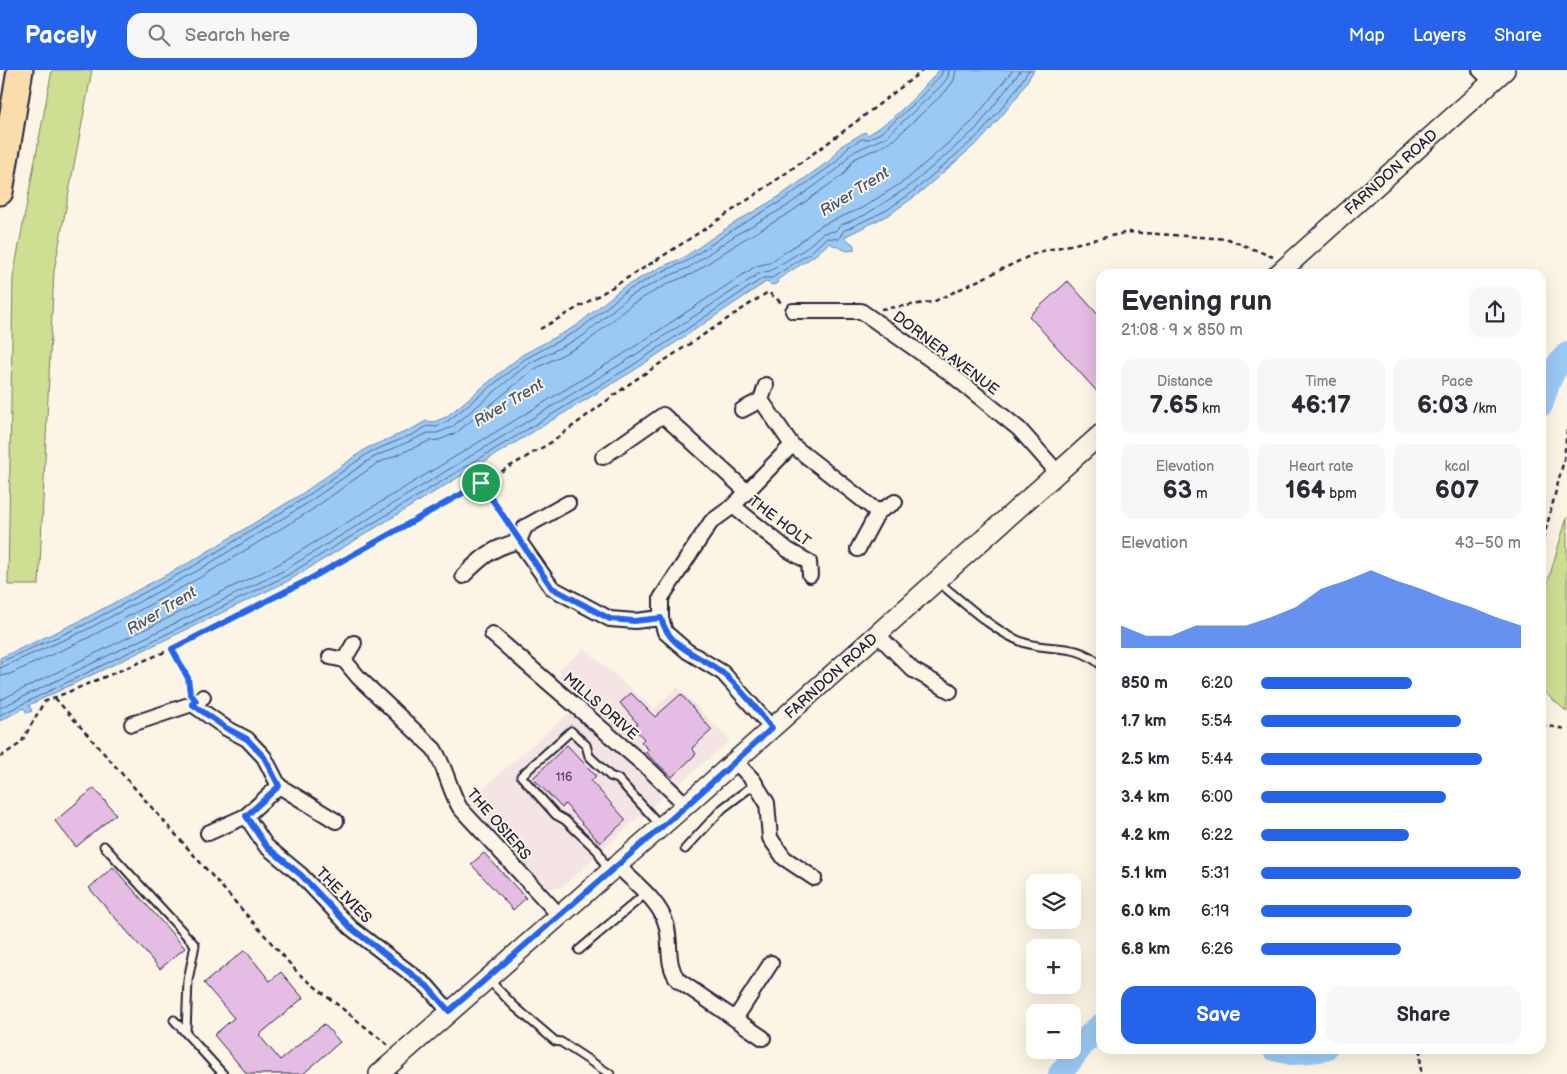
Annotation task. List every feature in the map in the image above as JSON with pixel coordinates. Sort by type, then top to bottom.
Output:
[{"type":"highway","points":[[0,192],[20,70]]},
{"type":"main road","name":"FARNDON ROAD","points":[[1284,269],[1492,74]]},
{"type":"main road","name":"FARNDON ROAD","points":[[378,1074],[686,806],[1096,439]]},
{"type":"street","points":[[792,311],[862,311]]},
{"type":"street","name":"DORNER AVENUE","points":[[862,311],[950,374],[1020,429],[1058,473]]},
{"type":"street","points":[[742,410],[761,400],[766,385]]},
{"type":"street","points":[[761,400],[792,445],[878,512]]},
{"type":"street","points":[[603,457],[663,415],[746,492]]},
{"type":"street","points":[[772,728],[723,673],[687,652],[665,632],[661,618],[661,598],[711,522],[733,506],[792,445]]},
{"type":"street","points":[[858,549],[878,512],[894,502]]},
{"type":"street","points":[[519,541],[525,526],[568,503]]},
{"type":"street","name":"THE HOLT","points":[[733,506],[788,550],[811,562]]},
{"type":"street","points":[[463,576],[482,557],[498,546],[519,541]]},
{"type":"street","points":[[519,541],[552,588],[610,619],[634,621],[661,618]]},
{"type":"street","name":"MILLS DRIVE","points":[[492,634],[651,771],[686,806]]},
{"type":"street","points":[[877,634],[913,670],[950,692]]},
{"type":"street","points":[[330,657],[344,660],[354,643]]},
{"type":"street","name":"THE OSIERS","points":[[344,660],[359,678],[434,749],[442,762],[453,796],[460,808],[559,915]]},
{"type":"street","points":[[132,724],[197,701],[226,728],[247,739],[264,757],[279,786],[336,821]]},
{"type":"street","points":[[735,761],[755,784],[767,803],[770,838],[784,858],[814,878]]},
{"type":"street","points":[[208,833],[246,816],[279,786]]},
{"type":"street","name":"THE IVIES","points":[[246,816],[266,846],[301,875],[351,928],[427,986],[449,1011]]},
{"type":"street","points":[[613,869],[645,894],[656,906],[666,924],[671,971],[678,980],[763,1038]]},
{"type":"street","points":[[735,1019],[771,963]]},
{"type":"lane","points":[[937,581],[989,623],[1024,642],[1071,649],[1089,655],[1096,661]]},
{"type":"lane","points":[[613,869],[598,851],[565,820],[556,815],[522,776],[571,731],[586,745],[589,756],[610,776],[618,779],[661,826]]},
{"type":"lane","points":[[685,849],[723,808],[755,784]]},
{"type":"lane","points":[[104,846],[195,945],[188,980],[186,1033]]},
{"type":"lane","points":[[579,950],[645,894]]},
{"type":"lane","points":[[487,978],[514,1006],[554,1040],[561,1042],[610,1074]]},
{"type":"lane","points":[[174,1020],[223,1074]]},
{"type":"path","points":[[540,330],[709,226],[838,137],[923,70]]},
{"type":"path","points":[[862,311],[933,302],[1038,252],[1129,232],[1228,239],[1277,259],[1281,269]]},
{"type":"path","points":[[0,757],[21,743],[44,702],[172,649],[314,576],[481,483],[550,442],[632,382],[768,292],[792,311]]},
{"type":"path","points":[[1546,530],[1566,460],[1567,430]]},
{"type":"path","points":[[481,483],[519,541]]},
{"type":"path","points":[[172,649],[188,678],[190,693],[197,701]]},
{"type":"path","points":[[55,698],[298,973],[400,1055]]},
{"type":"path","points":[[1546,726],[1567,729]]},
{"type":"path","points":[[1420,1054],[1421,1074]]},
{"type":"shaded area","points":[[584,648],[654,709],[678,687],[730,741],[631,824],[561,888],[547,888],[468,801],[585,699],[558,670]]},
{"type":"green space","points":[[52,70],[92,70],[54,271],[39,585],[8,585],[13,277]]},
{"type":"green space","points":[[1567,517],[1567,712],[1546,693],[1546,588]]},
{"type":"water","name":"River Trent","points":[[939,70],[1034,70],[1017,97],[984,137],[917,195],[890,214],[846,236],[845,238],[854,245],[854,250],[847,251],[829,243],[814,256],[777,280],[778,283],[772,285],[766,282],[633,371],[288,581],[29,705],[32,711],[27,713],[24,708],[0,721],[0,658],[80,621],[192,561],[300,495],[367,448],[426,421],[434,422],[446,417],[522,355],[576,326],[622,288],[661,267],[683,258],[731,225],[780,196],[832,159],[841,146],[865,132],[868,135],[878,129],[906,106]]},
{"type":"building","points":[[1068,281],[1096,312],[1096,390],[1029,316]]},
{"type":"building","points":[[631,693],[655,717],[681,694],[712,730],[692,748],[696,754],[672,777],[645,752],[649,750],[641,742],[644,739],[633,727],[638,724],[620,703]]},
{"type":"building","points":[[567,745],[596,776],[591,781],[626,820],[600,843],[565,804],[562,808],[533,778]]},
{"type":"building","points":[[94,788],[116,814],[76,847],[55,821]]},
{"type":"building","points":[[484,853],[526,898],[513,910],[471,864]]},
{"type":"building","points":[[113,867],[185,948],[160,969],[89,888]]},
{"type":"building","points":[[245,950],[270,981],[281,972],[303,998],[259,1035],[280,1060],[324,1024],[340,1042],[303,1074],[247,1074],[214,1035],[234,1018],[204,983]]},
{"type":"waterway","points":[[1546,391],[1554,371],[1567,354]]},
{"type":"waterway","points":[[1060,1074],[1096,1030]]},
{"type":"route","points":[[481,483],[552,588],[610,619],[634,621],[661,618],[665,632],[687,652],[723,673],[772,728],[686,806],[449,1011],[427,986],[351,928],[301,875],[266,846],[246,816],[279,786],[264,757],[247,739],[226,728],[192,704],[196,701],[190,693],[188,678],[172,649],[306,581],[481,483]]}]
